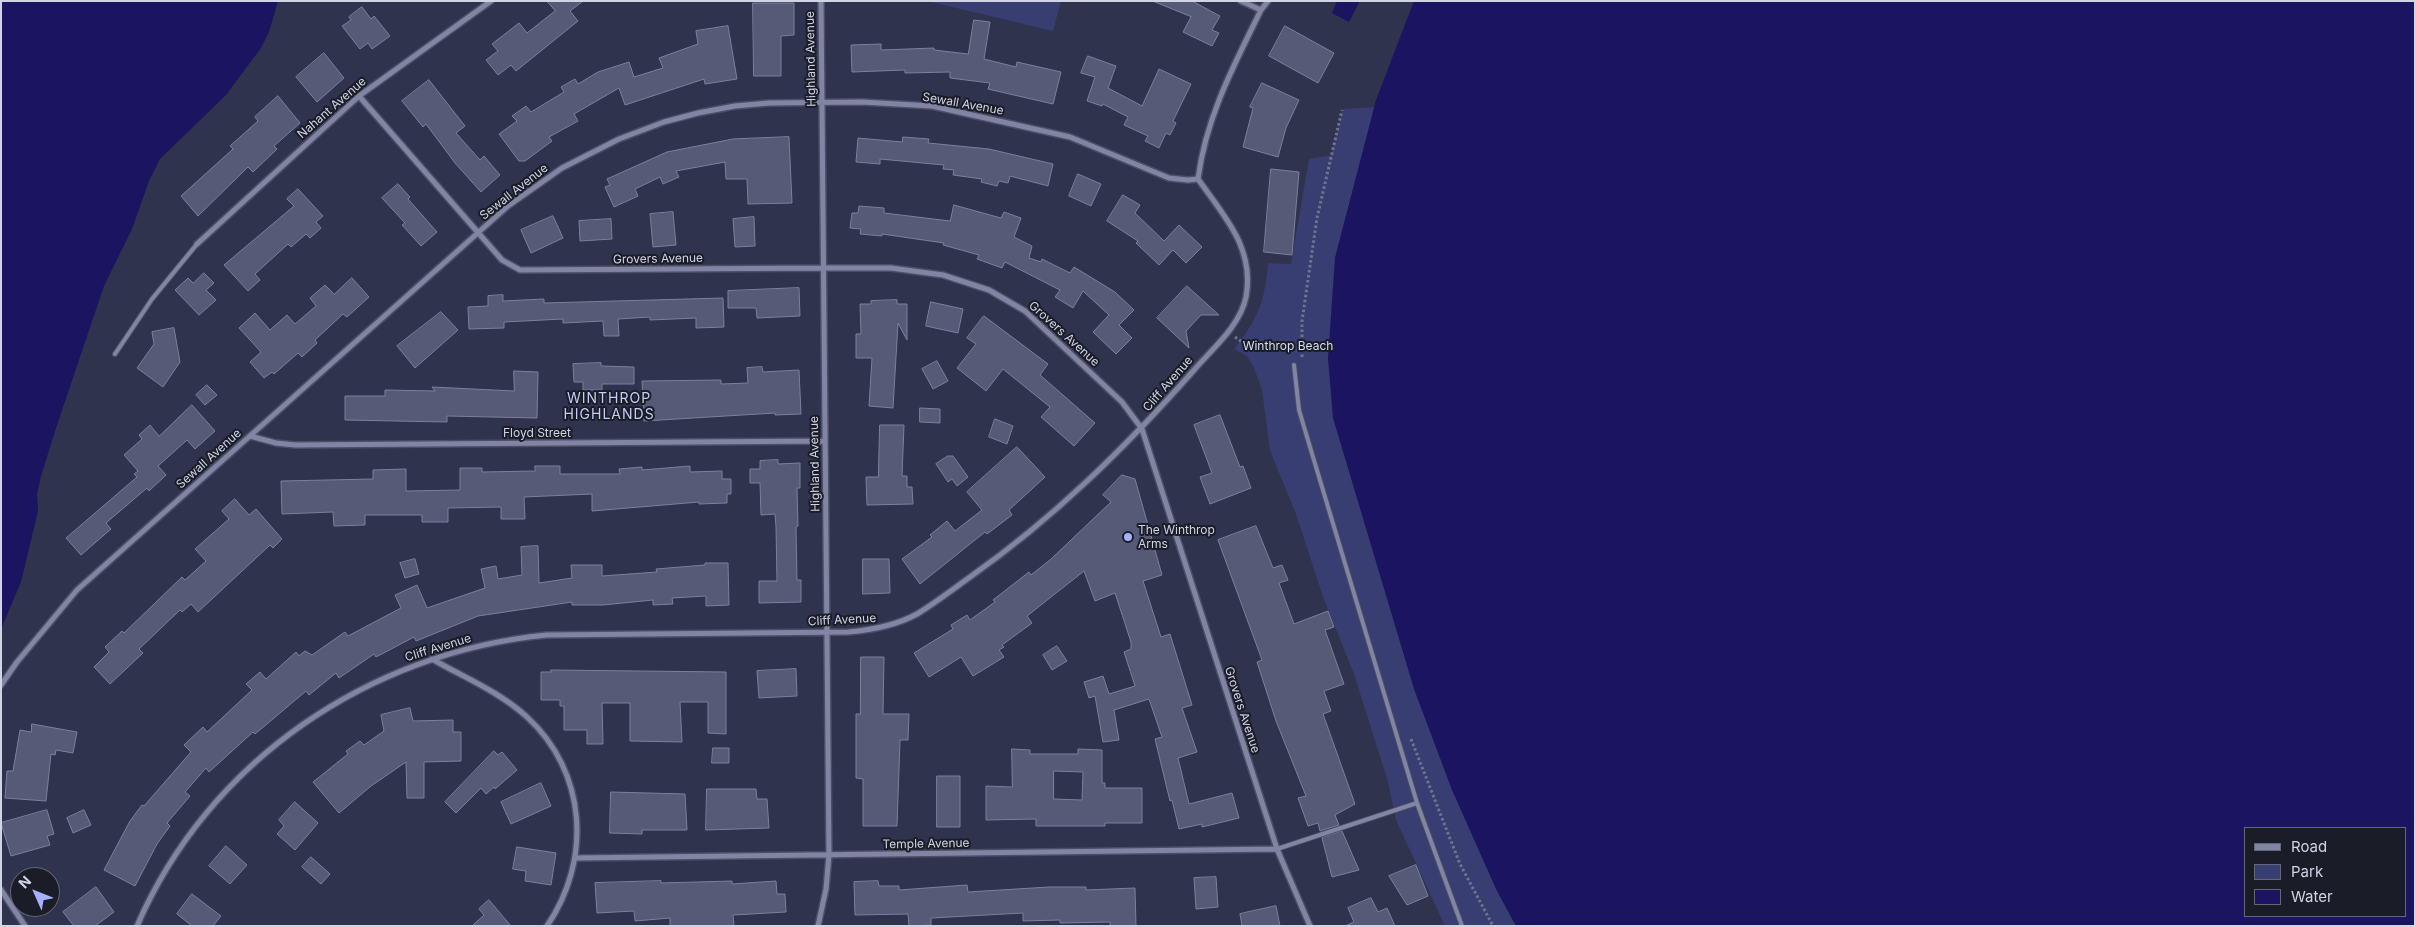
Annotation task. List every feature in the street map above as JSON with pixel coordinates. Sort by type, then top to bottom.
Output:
[{"type":"street","name":"Nahant Avenue","points":[[198,244],[359,96],[491,1]]},
{"type":"street","name":"Highland Avenue","points":[[818,926],[826,889],[829,855],[821,1]]},
{"type":"street","points":[[1241,1],[1261,10]]},
{"type":"street","points":[[1198,179],[1205,140],[1216,106],[1261,10],[1268,1]]},
{"type":"street","name":"Grovers Avenue","points":[[359,96],[506,264],[525,271],[892,268],[930,272],[966,282],[998,295],[1025,311],[1055,337],[1122,402],[1142,429],[1277,849],[1310,926]]},
{"type":"street","name":"Sewall Avenue","points":[[1,685],[17,662],[78,590],[521,196],[562,168],[632,133],[682,117],[735,106],[822,102],[932,106],[1070,137],[1170,178],[1198,179]]},
{"type":"street","name":"Cliff Avenue","points":[[137,926],[159,884],[194,830],[216,802],[254,764],[296,729],[337,701],[378,680],[432,659],[498,642],[562,634],[827,632],[877,628],[891,625],[918,613],[1014,546],[1142,429],[1227,332],[1244,305],[1248,282],[1248,265],[1237,234],[1198,179]]},
{"type":"street","name":"Floyd Street","points":[[250,436],[276,444],[295,445],[825,441]]},
{"type":"street","points":[[432,659],[518,709],[536,726],[551,745],[568,777],[574,798],[578,829],[576,858],[561,902],[547,926]]},
{"type":"street","name":"Temple Avenue","points":[[576,858],[1277,849]]},
{"type":"street","points":[[1,890],[26,926]]},
{"type":"lane","points":[[116,354],[152,299],[198,244]]},
{"type":"lane","points":[[1294,365],[1300,410],[1310,447],[1417,803],[1462,926]]},
{"type":"lane","points":[[1277,849],[1417,803]]},
{"type":"path","points":[[1302,365],[1302,321],[1317,218],[1342,110]]},
{"type":"path","points":[[1227,332],[1251,348],[1301,350]]},
{"type":"path","points":[[1409,733],[1436,807],[1460,864],[1492,926]]},
{"type":"green space","points":[[927,1],[1061,1],[1053,31]]},
{"type":"green space","name":"Winthrop Beach","points":[[1375,107],[1335,258],[1496,889],[1516,926],[1445,926],[1396,820],[1388,782],[1354,674],[1323,597],[1296,514],[1270,451],[1262,390],[1254,368],[1247,356],[1234,349],[1255,319],[1259,309],[1265,288],[1268,263],[1291,264],[1309,159],[1331,155],[1343,109]]},
{"type":"water","points":[[1,1],[278,1],[269,32],[261,48],[226,95],[160,159],[149,181],[132,229],[104,286],[57,425],[41,476],[37,494],[38,511],[21,582],[1,629]]},
{"type":"water","points":[[1337,1],[1360,1],[1349,22],[1332,13]]},
{"type":"water","points":[[1414,1],[2415,1],[2415,926],[1516,926],[1496,889],[1452,790],[1414,689],[1333,418],[1328,358],[1335,258],[1376,100]]},
{"type":"building","points":[[547,1],[583,1],[570,11],[578,21],[516,71],[511,65],[498,75],[486,60],[498,51],[492,44],[519,23],[527,33],[555,11]]},
{"type":"building","points":[[1153,1],[1192,1],[1220,16],[1212,30],[1219,33],[1212,46],[1183,32],[1191,17]]},
{"type":"building","points":[[753,3],[794,3],[794,35],[781,36],[781,76],[754,76]]},
{"type":"building","points":[[362,7],[371,19],[374,16],[390,36],[372,49],[368,43],[360,49],[342,26],[351,20],[349,17]]},
{"type":"building","points":[[974,20],[990,22],[984,59],[1016,67],[1017,62],[1061,72],[1053,104],[988,89],[990,83],[950,78],[950,72],[905,73],[905,70],[852,72],[851,45],[881,44],[881,50],[934,48],[934,50],[968,54]]},
{"type":"building","points":[[728,26],[737,79],[705,84],[704,79],[625,105],[619,88],[574,114],[578,121],[549,137],[552,141],[525,161],[519,161],[499,134],[517,121],[512,116],[526,106],[531,112],[564,92],[561,87],[575,79],[578,84],[598,72],[629,62],[634,77],[663,68],[659,58],[698,44],[696,31]]},
{"type":"building","points":[[1285,26],[1334,53],[1318,83],[1269,56]]},
{"type":"building","points":[[324,53],[344,78],[317,102],[296,77]]},
{"type":"building","points":[[1088,56],[1116,66],[1108,88],[1142,106],[1159,69],[1191,84],[1173,121],[1176,123],[1170,135],[1166,133],[1159,148],[1145,141],[1148,136],[1124,125],[1128,117],[1103,104],[1102,106],[1087,101],[1095,77],[1081,73]]},
{"type":"building","points":[[429,80],[465,126],[456,133],[480,160],[484,156],[500,175],[481,192],[455,163],[426,124],[423,127],[402,101]]},
{"type":"building","points":[[1262,83],[1299,100],[1286,128],[1278,157],[1243,147],[1253,108],[1250,107]]},
{"type":"building","points":[[278,96],[300,123],[274,146],[277,149],[253,172],[248,167],[198,216],[181,196],[233,149],[230,146],[258,121],[255,117]]},
{"type":"building","points":[[789,137],[792,203],[748,204],[747,179],[726,179],[725,162],[676,171],[679,177],[663,184],[660,177],[635,189],[638,196],[614,207],[605,187],[610,185],[607,179],[667,152],[733,139]]},
{"type":"building","points":[[903,137],[929,139],[928,143],[989,149],[1053,164],[1048,186],[1010,176],[1008,183],[999,181],[997,186],[981,182],[982,179],[953,175],[954,170],[943,169],[944,165],[880,159],[880,164],[856,162],[858,138],[902,142]]},
{"type":"building","points":[[1271,169],[1299,172],[1292,255],[1264,252]]},
{"type":"building","points":[[1078,174],[1101,184],[1091,206],[1069,196]]},
{"type":"building","points":[[398,184],[410,197],[408,199],[437,232],[421,246],[402,225],[405,223],[382,198]]},
{"type":"building","points":[[298,189],[323,216],[316,222],[321,228],[310,238],[306,234],[291,247],[288,244],[255,274],[260,280],[248,291],[224,265],[294,206],[287,199]]},
{"type":"building","points":[[1123,195],[1140,205],[1135,213],[1164,241],[1179,225],[1202,247],[1186,263],[1173,250],[1159,265],[1136,243],[1138,241],[1107,221]]},
{"type":"building","points":[[954,205],[1001,218],[1004,212],[1021,218],[1014,237],[1032,246],[1029,258],[1041,262],[1042,259],[1070,273],[1074,267],[1115,292],[1134,310],[1119,325],[1132,338],[1116,354],[1093,332],[1109,315],[1083,291],[1073,308],[1055,297],[1060,290],[1005,262],[1002,268],[977,259],[979,255],[943,245],[944,243],[882,234],[882,236],[860,234],[861,229],[850,228],[852,213],[858,213],[859,206],[884,208],[884,213],[950,221]]},
{"type":"building","points":[[673,212],[676,245],[653,247],[650,214]]},
{"type":"building","points":[[553,216],[563,238],[531,253],[521,230]]},
{"type":"building","points":[[754,217],[755,246],[735,247],[733,219]]},
{"type":"building","points":[[611,219],[612,239],[580,241],[579,221]]},
{"type":"building","points":[[204,273],[214,283],[206,290],[216,300],[199,315],[175,290],[188,278],[193,283]]},
{"type":"building","points":[[352,278],[369,297],[347,317],[343,314],[315,340],[317,343],[302,357],[298,353],[274,374],[272,372],[264,378],[250,362],[261,352],[239,328],[255,313],[270,330],[287,315],[295,324],[316,306],[310,298],[325,285],[334,294]]},
{"type":"building","points":[[1187,286],[1219,315],[1201,315],[1186,331],[1189,348],[1157,318]]},
{"type":"building","points":[[799,288],[800,316],[757,318],[756,308],[728,308],[728,291]]},
{"type":"building","points":[[503,295],[503,301],[544,299],[544,303],[723,298],[724,327],[696,328],[696,318],[650,320],[650,317],[618,319],[619,336],[604,336],[603,321],[563,323],[563,319],[504,322],[504,328],[469,329],[468,307],[488,306],[488,296]]},
{"type":"building","points":[[897,300],[897,304],[907,304],[907,340],[898,323],[893,408],[869,406],[872,358],[856,358],[856,334],[861,334],[860,304],[871,304],[871,301]]},
{"type":"building","points":[[931,302],[963,309],[958,333],[926,326]]},
{"type":"building","points":[[441,312],[458,330],[415,368],[397,346]]},
{"type":"building","points":[[984,316],[1048,364],[1040,375],[1095,423],[1074,446],[1041,417],[1050,407],[1003,369],[986,391],[957,368],[976,344],[967,338]]},
{"type":"building","points":[[174,328],[180,362],[163,387],[137,368],[154,344],[152,332]]},
{"type":"building","points":[[937,361],[948,381],[933,389],[922,369]]},
{"type":"building","points":[[601,363],[601,366],[634,367],[634,384],[602,384],[602,390],[583,390],[583,382],[574,382],[573,364]]},
{"type":"building","points":[[762,367],[763,372],[799,370],[801,414],[775,415],[775,413],[644,421],[642,381],[721,380],[721,384],[748,383],[747,368]]},
{"type":"building","points":[[514,371],[538,372],[537,418],[447,416],[447,422],[345,420],[345,396],[385,396],[385,390],[435,391],[432,387],[514,391]]},
{"type":"building","points":[[207,385],[217,395],[205,405],[196,395]]},
{"type":"building","points":[[192,405],[215,431],[195,449],[187,440],[158,466],[166,475],[149,491],[147,488],[106,523],[111,529],[81,555],[66,538],[137,477],[134,474],[138,471],[124,455],[142,439],[139,435],[150,425],[159,436]]},
{"type":"building","points":[[920,408],[940,409],[940,423],[920,422]]},
{"type":"building","points":[[1220,415],[1240,467],[1243,466],[1251,488],[1210,504],[1200,477],[1212,473],[1194,425]]},
{"type":"building","points":[[995,419],[1013,426],[1007,444],[989,437]]},
{"type":"building","points":[[880,425],[904,425],[902,476],[907,476],[907,487],[912,487],[913,504],[867,505],[866,477],[878,477]]},
{"type":"building","points":[[1017,447],[1045,477],[1009,510],[1012,515],[987,534],[985,532],[920,584],[902,559],[932,537],[930,535],[947,521],[955,531],[982,510],[967,492]]},
{"type":"building","points":[[948,456],[953,456],[968,477],[957,486],[952,479],[948,482],[936,464]]},
{"type":"building","points":[[778,460],[778,464],[800,463],[800,488],[797,488],[798,526],[796,527],[797,580],[801,580],[801,602],[759,603],[759,581],[777,581],[776,527],[775,514],[761,515],[760,483],[750,483],[750,469],[760,469],[760,461]]},
{"type":"building","points":[[535,466],[560,466],[560,474],[620,474],[619,469],[642,467],[642,470],[690,466],[690,472],[722,471],[722,479],[731,479],[731,494],[727,494],[727,503],[699,504],[699,502],[592,511],[592,494],[524,497],[525,519],[501,519],[501,507],[448,508],[448,522],[422,522],[422,515],[365,515],[365,525],[334,526],[333,512],[282,514],[281,481],[373,479],[373,470],[406,469],[406,491],[460,490],[460,468],[482,468],[482,472],[535,471]]},
{"type":"building","points":[[1122,475],[1135,479],[1162,575],[1143,581],[1161,637],[1170,634],[1192,705],[1182,708],[1197,752],[1178,758],[1189,804],[1232,793],[1239,818],[1202,827],[1202,824],[1179,829],[1155,739],[1162,737],[1149,699],[1114,710],[1119,740],[1103,742],[1095,696],[1089,698],[1084,682],[1103,676],[1109,694],[1135,686],[1124,652],[1131,649],[1131,642],[1115,593],[1095,601],[1084,571],[1027,616],[1032,623],[1002,645],[1004,647],[999,650],[1004,657],[973,676],[961,657],[929,677],[914,653],[953,629],[951,625],[967,615],[970,620],[995,602],[993,600],[1029,572],[1031,575],[1050,560],[1111,502],[1103,495]]},
{"type":"building","points":[[235,499],[249,515],[256,509],[282,539],[273,548],[270,545],[198,612],[191,604],[182,612],[180,610],[139,649],[143,653],[110,684],[94,667],[109,652],[105,647],[122,631],[124,633],[182,577],[185,580],[206,561],[195,549],[229,519],[222,511]]},
{"type":"building","points":[[1256,526],[1273,568],[1282,565],[1288,580],[1279,583],[1294,624],[1328,611],[1334,627],[1325,630],[1344,684],[1324,691],[1331,711],[1323,714],[1355,804],[1335,815],[1339,825],[1320,831],[1318,823],[1308,826],[1298,798],[1306,796],[1276,721],[1257,662],[1262,660],[1218,540]]},
{"type":"building","points":[[538,546],[539,583],[572,578],[571,565],[602,565],[602,576],[657,572],[656,569],[705,565],[705,563],[728,563],[729,605],[706,606],[706,596],[672,598],[673,604],[653,605],[653,600],[603,605],[572,605],[572,602],[478,616],[416,641],[414,637],[376,657],[374,654],[339,678],[336,673],[309,695],[306,691],[255,734],[253,732],[209,772],[206,768],[185,792],[190,796],[167,823],[170,826],[157,844],[135,886],[104,870],[130,821],[142,805],[144,806],[191,752],[184,745],[203,727],[207,732],[252,690],[246,684],[260,672],[266,679],[296,652],[299,656],[305,651],[312,655],[345,632],[348,636],[401,608],[395,595],[417,585],[427,608],[485,588],[481,569],[496,566],[498,579],[522,575],[521,547]]},
{"type":"building","points":[[415,559],[419,574],[405,578],[400,563]]},
{"type":"building","points":[[863,559],[889,559],[890,593],[863,594]]},
{"type":"building","points":[[1057,646],[1067,661],[1052,670],[1043,655]]},
{"type":"building","points":[[861,657],[884,657],[883,714],[909,714],[908,740],[900,740],[897,826],[863,826],[863,779],[856,778],[856,714],[860,714]]},
{"type":"building","points":[[796,669],[797,696],[759,698],[757,671]]},
{"type":"building","points":[[551,670],[726,672],[726,734],[708,733],[708,702],[680,702],[682,742],[630,741],[630,703],[602,703],[603,744],[587,744],[587,730],[564,730],[564,706],[560,706],[560,700],[541,700],[541,672],[551,672]]},
{"type":"building","points":[[410,708],[413,721],[453,720],[453,732],[461,732],[461,761],[424,762],[424,798],[407,798],[406,762],[371,786],[339,813],[313,782],[348,754],[346,751],[360,741],[364,745],[384,731],[381,715]]},
{"type":"building","points":[[32,724],[77,732],[73,753],[56,750],[55,755],[51,754],[46,801],[5,798],[7,771],[13,771],[20,730],[31,732]]},
{"type":"building","points":[[713,748],[729,748],[729,763],[712,763]]},
{"type":"building","points":[[1012,749],[1030,750],[1030,754],[1078,754],[1078,749],[1102,750],[1102,783],[1105,783],[1105,788],[1142,788],[1142,823],[1105,823],[1105,826],[1036,826],[1036,819],[986,820],[986,786],[1012,787]],"holes":[[[1054,771],[1083,772],[1082,800],[1054,799]]]},
{"type":"building","points":[[494,751],[498,755],[502,752],[517,770],[495,789],[494,787],[486,794],[481,788],[456,813],[445,802]]},
{"type":"building","points":[[937,776],[960,776],[960,827],[937,827]]},
{"type":"building","points":[[541,783],[551,806],[511,824],[501,802]]},
{"type":"building","points":[[707,789],[756,789],[757,799],[767,799],[769,828],[706,830]]},
{"type":"building","points":[[611,792],[685,794],[687,830],[642,830],[642,834],[610,833]]},
{"type":"building","points":[[295,802],[318,823],[295,850],[277,834],[284,826],[279,820]]},
{"type":"building","points":[[47,810],[54,834],[47,836],[50,845],[11,856],[1,823]]},
{"type":"building","points":[[84,810],[91,825],[73,833],[67,818]]},
{"type":"building","points":[[1342,831],[1359,870],[1332,877],[1322,838]]},
{"type":"building","points":[[226,846],[247,865],[230,884],[209,866]]},
{"type":"building","points":[[517,847],[556,853],[551,885],[525,881],[526,871],[513,869]]},
{"type":"building","points":[[311,857],[330,874],[321,884],[302,867]]},
{"type":"building","points":[[1416,865],[1428,896],[1407,905],[1389,876]]},
{"type":"building","points":[[1216,877],[1218,907],[1196,909],[1194,878]]},
{"type":"building","points":[[661,881],[661,883],[732,881],[732,884],[776,881],[777,894],[785,894],[786,912],[733,915],[734,926],[670,926],[670,918],[635,921],[634,911],[597,913],[595,883]]},
{"type":"building","points":[[878,881],[879,886],[899,886],[899,890],[967,885],[968,892],[1049,887],[1086,887],[1086,890],[1135,888],[1136,926],[1110,926],[1110,922],[1060,923],[1060,920],[1023,921],[1023,913],[931,918],[931,925],[909,926],[908,914],[855,915],[854,882]]},
{"type":"building","points":[[96,887],[114,912],[95,926],[74,926],[63,912]]},
{"type":"building","points":[[192,894],[221,916],[213,926],[192,926],[177,914]]},
{"type":"building","points":[[1371,898],[1378,912],[1387,908],[1395,926],[1345,926],[1354,922],[1348,908]]},
{"type":"building","points":[[489,900],[511,926],[472,926],[484,915],[479,909]]},
{"type":"building","points":[[1276,906],[1280,926],[1242,926],[1240,914]]},
{"type":"place","name":"The Winthrop Arms","points":[[1128,537]]},
{"type":"district","name":"WINTHROP HIGHLANDS","points":[[609,408]]}]
